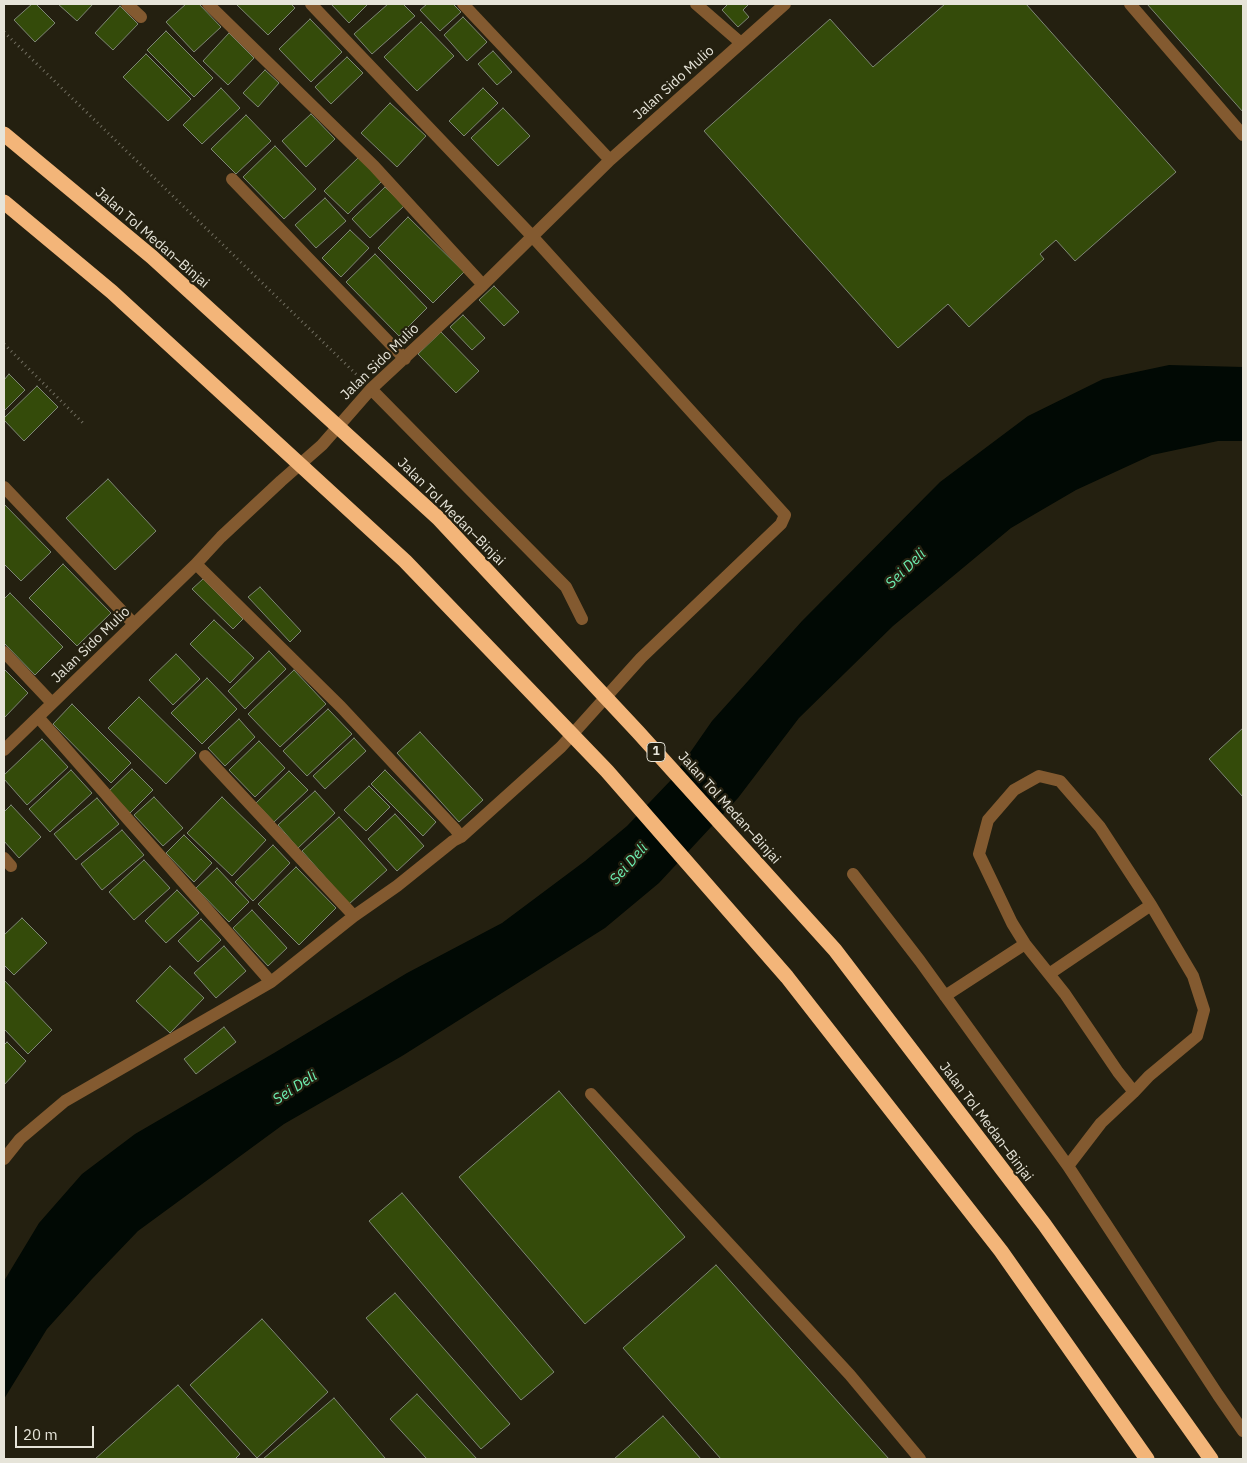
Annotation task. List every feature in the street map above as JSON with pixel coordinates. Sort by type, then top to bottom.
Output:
[{"type":"highway","name":"Jalan Tol Medan–Binjai","points":[[4,134],[152,257],[438,518],[638,732],[835,950],[1044,1224],[1211,1459]]},
{"type":"highway","points":[[4,202],[112,292],[405,561],[607,771],[787,977],[1001,1251],[1147,1459]]},
{"type":"street","points":[[127,4],[141,17]]},
{"type":"street","points":[[208,4],[374,166],[483,284]]},
{"type":"street","points":[[4,1159],[20,1139],[65,1101],[271,982],[354,916],[461,837],[561,747],[652,648],[781,524],[785,515],[532,236],[312,4]]},
{"type":"street","points":[[464,4],[610,160]]},
{"type":"street","points":[[696,4],[741,43]]},
{"type":"street","name":"Jalan Sido Mulio","points":[[4,750],[196,564],[221,537],[322,445],[371,389],[405,359],[610,160],[785,4]]},
{"type":"street","points":[[1130,4],[1243,135]]},
{"type":"street","points":[[232,179],[405,359]]},
{"type":"street","points":[[371,389],[566,587],[582,619]]},
{"type":"street","points":[[4,487],[134,624]]},
{"type":"street","points":[[196,564],[341,707],[461,837]]},
{"type":"street","points":[[4,652],[52,703]]},
{"type":"street","points":[[38,717],[271,982]]},
{"type":"street","points":[[205,756],[354,916]]},
{"type":"street","points":[[1068,1166],[1101,1123],[1134,1092],[1150,1076],[1197,1036],[1204,1010],[1193,976],[1151,905],[1100,827],[1060,781],[1039,776],[1014,790],[988,820],[979,854],[1012,923],[1025,944],[1065,994],[1118,1072],[1134,1092]]},
{"type":"street","points":[[853,874],[945,996],[1068,1166],[1243,1431]]},
{"type":"street","points":[[1049,974],[1151,905]]},
{"type":"street","points":[[945,996],[1025,944]]},
{"type":"street","points":[[591,1094],[850,1375],[920,1459]]},
{"type":"path","points":[[4,32],[371,389]]},
{"type":"path","points":[[4,344],[86,425]]},
{"type":"water","name":"Sei Deli","points":[[1169,365],[1243,367],[1243,441],[1218,441],[1152,455],[1076,490],[1011,528],[893,626],[799,718],[738,798],[659,883],[605,928],[402,1056],[284,1124],[138,1231],[47,1329],[4,1399],[4,1281],[39,1223],[82,1174],[135,1134],[407,973],[502,923],[585,861],[627,826],[671,780],[712,721],[802,621],[940,482],[1028,416],[1103,379]]},
{"type":"building","points":[[32,4],[36,4],[55,23],[35,42],[14,20]]},
{"type":"building","points":[[58,4],[93,4],[77,21]]},
{"type":"building","points":[[186,4],[199,4],[221,27],[194,52],[166,22]]},
{"type":"building","points":[[236,4],[291,4],[295,8],[268,35]]},
{"type":"building","points":[[331,4],[368,4],[349,23]]},
{"type":"building","points":[[388,4],[403,4],[415,16],[372,54],[354,34]]},
{"type":"building","points":[[427,4],[453,4],[461,12],[440,31],[420,10]]},
{"type":"building","points":[[728,4],[749,4],[743,10],[749,17],[738,27],[722,10]]},
{"type":"building","points":[[945,4],[1026,4],[1176,172],[1075,261],[1056,240],[1040,254],[1044,259],[969,327],[948,304],[898,348],[704,131],[830,19],[873,67]]},
{"type":"building","points":[[1147,4],[1243,4],[1243,112]]},
{"type":"building","points":[[120,6],[138,24],[113,50],[95,33]]},
{"type":"building","points":[[463,17],[487,42],[467,61],[444,35]]},
{"type":"building","points":[[310,19],[342,52],[311,82],[279,49]]},
{"type":"building","points":[[421,22],[454,56],[417,91],[384,57]]},
{"type":"building","points":[[166,31],[213,78],[194,97],[147,50]]},
{"type":"building","points":[[229,33],[254,58],[228,85],[203,61]]},
{"type":"building","points":[[493,51],[512,72],[497,85],[478,64]]},
{"type":"building","points":[[146,54],[191,99],[168,121],[123,77]]},
{"type":"building","points":[[347,57],[363,73],[331,104],[315,87]]},
{"type":"building","points":[[265,70],[279,83],[258,107],[243,93]]},
{"type":"building","points":[[221,88],[240,108],[202,144],[183,125]]},
{"type":"building","points":[[483,88],[498,103],[464,136],[449,121]]},
{"type":"building","points":[[390,103],[426,136],[397,167],[361,133]]},
{"type":"building","points":[[503,108],[530,136],[498,166],[471,138]]},
{"type":"building","points":[[311,114],[335,139],[306,167],[282,141]]},
{"type":"building","points":[[246,115],[271,141],[236,174],[211,149]]},
{"type":"building","points":[[275,146],[316,189],[284,219],[243,177]]},
{"type":"building","points":[[359,157],[382,181],[348,214],[324,191]]},
{"type":"building","points":[[385,187],[404,206],[370,238],[352,219]]},
{"type":"building","points":[[325,198],[346,221],[316,248],[295,225]]},
{"type":"building","points":[[408,217],[464,272],[433,303],[378,248]]},
{"type":"building","points":[[350,230],[369,248],[341,277],[322,258]]},
{"type":"building","points":[[375,254],[427,308],[399,336],[346,282]]},
{"type":"building","points":[[494,286],[519,312],[504,326],[479,300]]},
{"type":"building","points":[[463,315],[485,338],[472,350],[450,327]]},
{"type":"building","points":[[441,332],[479,371],[456,393],[418,354]]},
{"type":"building","points":[[9,374],[25,390],[4,411],[4,380]]},
{"type":"building","points":[[37,386],[58,407],[24,441],[4,418]]},
{"type":"building","points":[[108,479],[156,531],[115,570],[66,518]]},
{"type":"building","points":[[4,504],[51,552],[21,581],[4,564]]},
{"type":"building","points":[[63,564],[111,613],[77,646],[29,598]]},
{"type":"building","points":[[203,579],[243,619],[233,629],[192,589]]},
{"type":"building","points":[[260,587],[301,631],[290,642],[248,597]]},
{"type":"building","points":[[10,593],[63,647],[35,675],[4,643],[4,599]]},
{"type":"building","points":[[214,620],[254,658],[230,683],[190,644]]},
{"type":"building","points":[[269,651],[286,669],[245,709],[228,691]]},
{"type":"building","points":[[176,654],[200,679],[173,705],[149,680]]},
{"type":"building","points":[[4,669],[28,693],[4,718]]},
{"type":"building","points":[[294,670],[326,704],[280,747],[248,714]]},
{"type":"building","points":[[207,678],[237,709],[202,744],[171,713]]},
{"type":"building","points":[[139,697],[196,753],[166,784],[108,728]]},
{"type":"building","points":[[72,704],[131,763],[111,783],[53,724]]},
{"type":"building","points":[[328,709],[352,734],[307,776],[283,751]]},
{"type":"building","points":[[239,719],[255,737],[225,766],[208,748]]},
{"type":"building","points":[[1243,728],[1243,797],[1209,759]]},
{"type":"building","points":[[420,732],[483,800],[459,822],[397,753]]},
{"type":"building","points":[[354,738],[366,751],[325,789],[313,776]]},
{"type":"building","points":[[42,739],[68,767],[27,805],[4,779],[4,775]]},
{"type":"building","points":[[259,741],[285,768],[255,797],[229,770]]},
{"type":"building","points":[[132,769],[153,790],[130,813],[109,791]]},
{"type":"building","points":[[71,770],[92,793],[50,832],[29,809]]},
{"type":"building","points":[[385,770],[436,822],[423,836],[371,784]]},
{"type":"building","points":[[289,771],[308,790],[274,822],[256,803]]},
{"type":"building","points":[[369,786],[390,807],[366,831],[344,810]]},
{"type":"building","points":[[315,791],[335,813],[298,848],[278,825]]},
{"type":"building","points":[[154,797],[183,828],[163,846],[134,815]]},
{"type":"building","points":[[222,797],[266,840],[232,876],[187,833]]},
{"type":"building","points":[[97,798],[119,824],[76,860],[54,834]]},
{"type":"building","points":[[11,805],[41,837],[19,858],[4,841],[4,812]]},
{"type":"building","points":[[395,814],[424,846],[397,871],[368,839]]},
{"type":"building","points":[[339,817],[387,870],[349,904],[302,851]]},
{"type":"building","points":[[122,830],[144,855],[102,890],[81,864]]},
{"type":"building","points":[[184,835],[212,863],[194,882],[166,853]]},
{"type":"building","points":[[273,845],[290,863],[253,901],[235,882]]},
{"type":"building","points":[[144,860],[170,888],[134,920],[109,892]]},
{"type":"building","points":[[296,867],[336,908],[299,945],[258,904]]},
{"type":"building","points":[[217,868],[249,902],[229,922],[196,888]]},
{"type":"building","points":[[177,890],[199,913],[166,943],[145,921]]},
{"type":"building","points":[[252,910],[287,948],[268,966],[233,928]]},
{"type":"building","points":[[22,918],[47,943],[14,975],[4,965],[4,935]]},
{"type":"building","points":[[201,919],[221,940],[198,962],[178,941]]},
{"type":"building","points":[[224,946],[246,971],[216,998],[194,973]]},
{"type":"building","points":[[170,966],[204,998],[170,1033],[136,1001]]},
{"type":"building","points":[[4,980],[52,1030],[28,1054],[4,1029]]},
{"type":"building","points":[[224,1027],[236,1042],[196,1074],[184,1059]]},
{"type":"building","points":[[7,1042],[26,1061],[4,1085],[4,1045]]},
{"type":"building","points":[[559,1091],[685,1237],[585,1324],[459,1177]]},
{"type":"building","points":[[402,1193],[554,1372],[521,1400],[369,1221]]},
{"type":"building","points":[[716,1265],[889,1459],[721,1459],[623,1348]]},
{"type":"building","points":[[395,1293],[510,1424],[481,1449],[366,1318]]},
{"type":"building","points":[[262,1319],[328,1392],[257,1458],[190,1385]]},
{"type":"building","points":[[178,1385],[240,1454],[235,1459],[95,1459]]},
{"type":"building","points":[[417,1394],[477,1459],[427,1459],[390,1419]]},
{"type":"building","points":[[334,1398],[385,1458],[263,1459]]},
{"type":"building","points":[[663,1416],[701,1459],[614,1459]]}]
